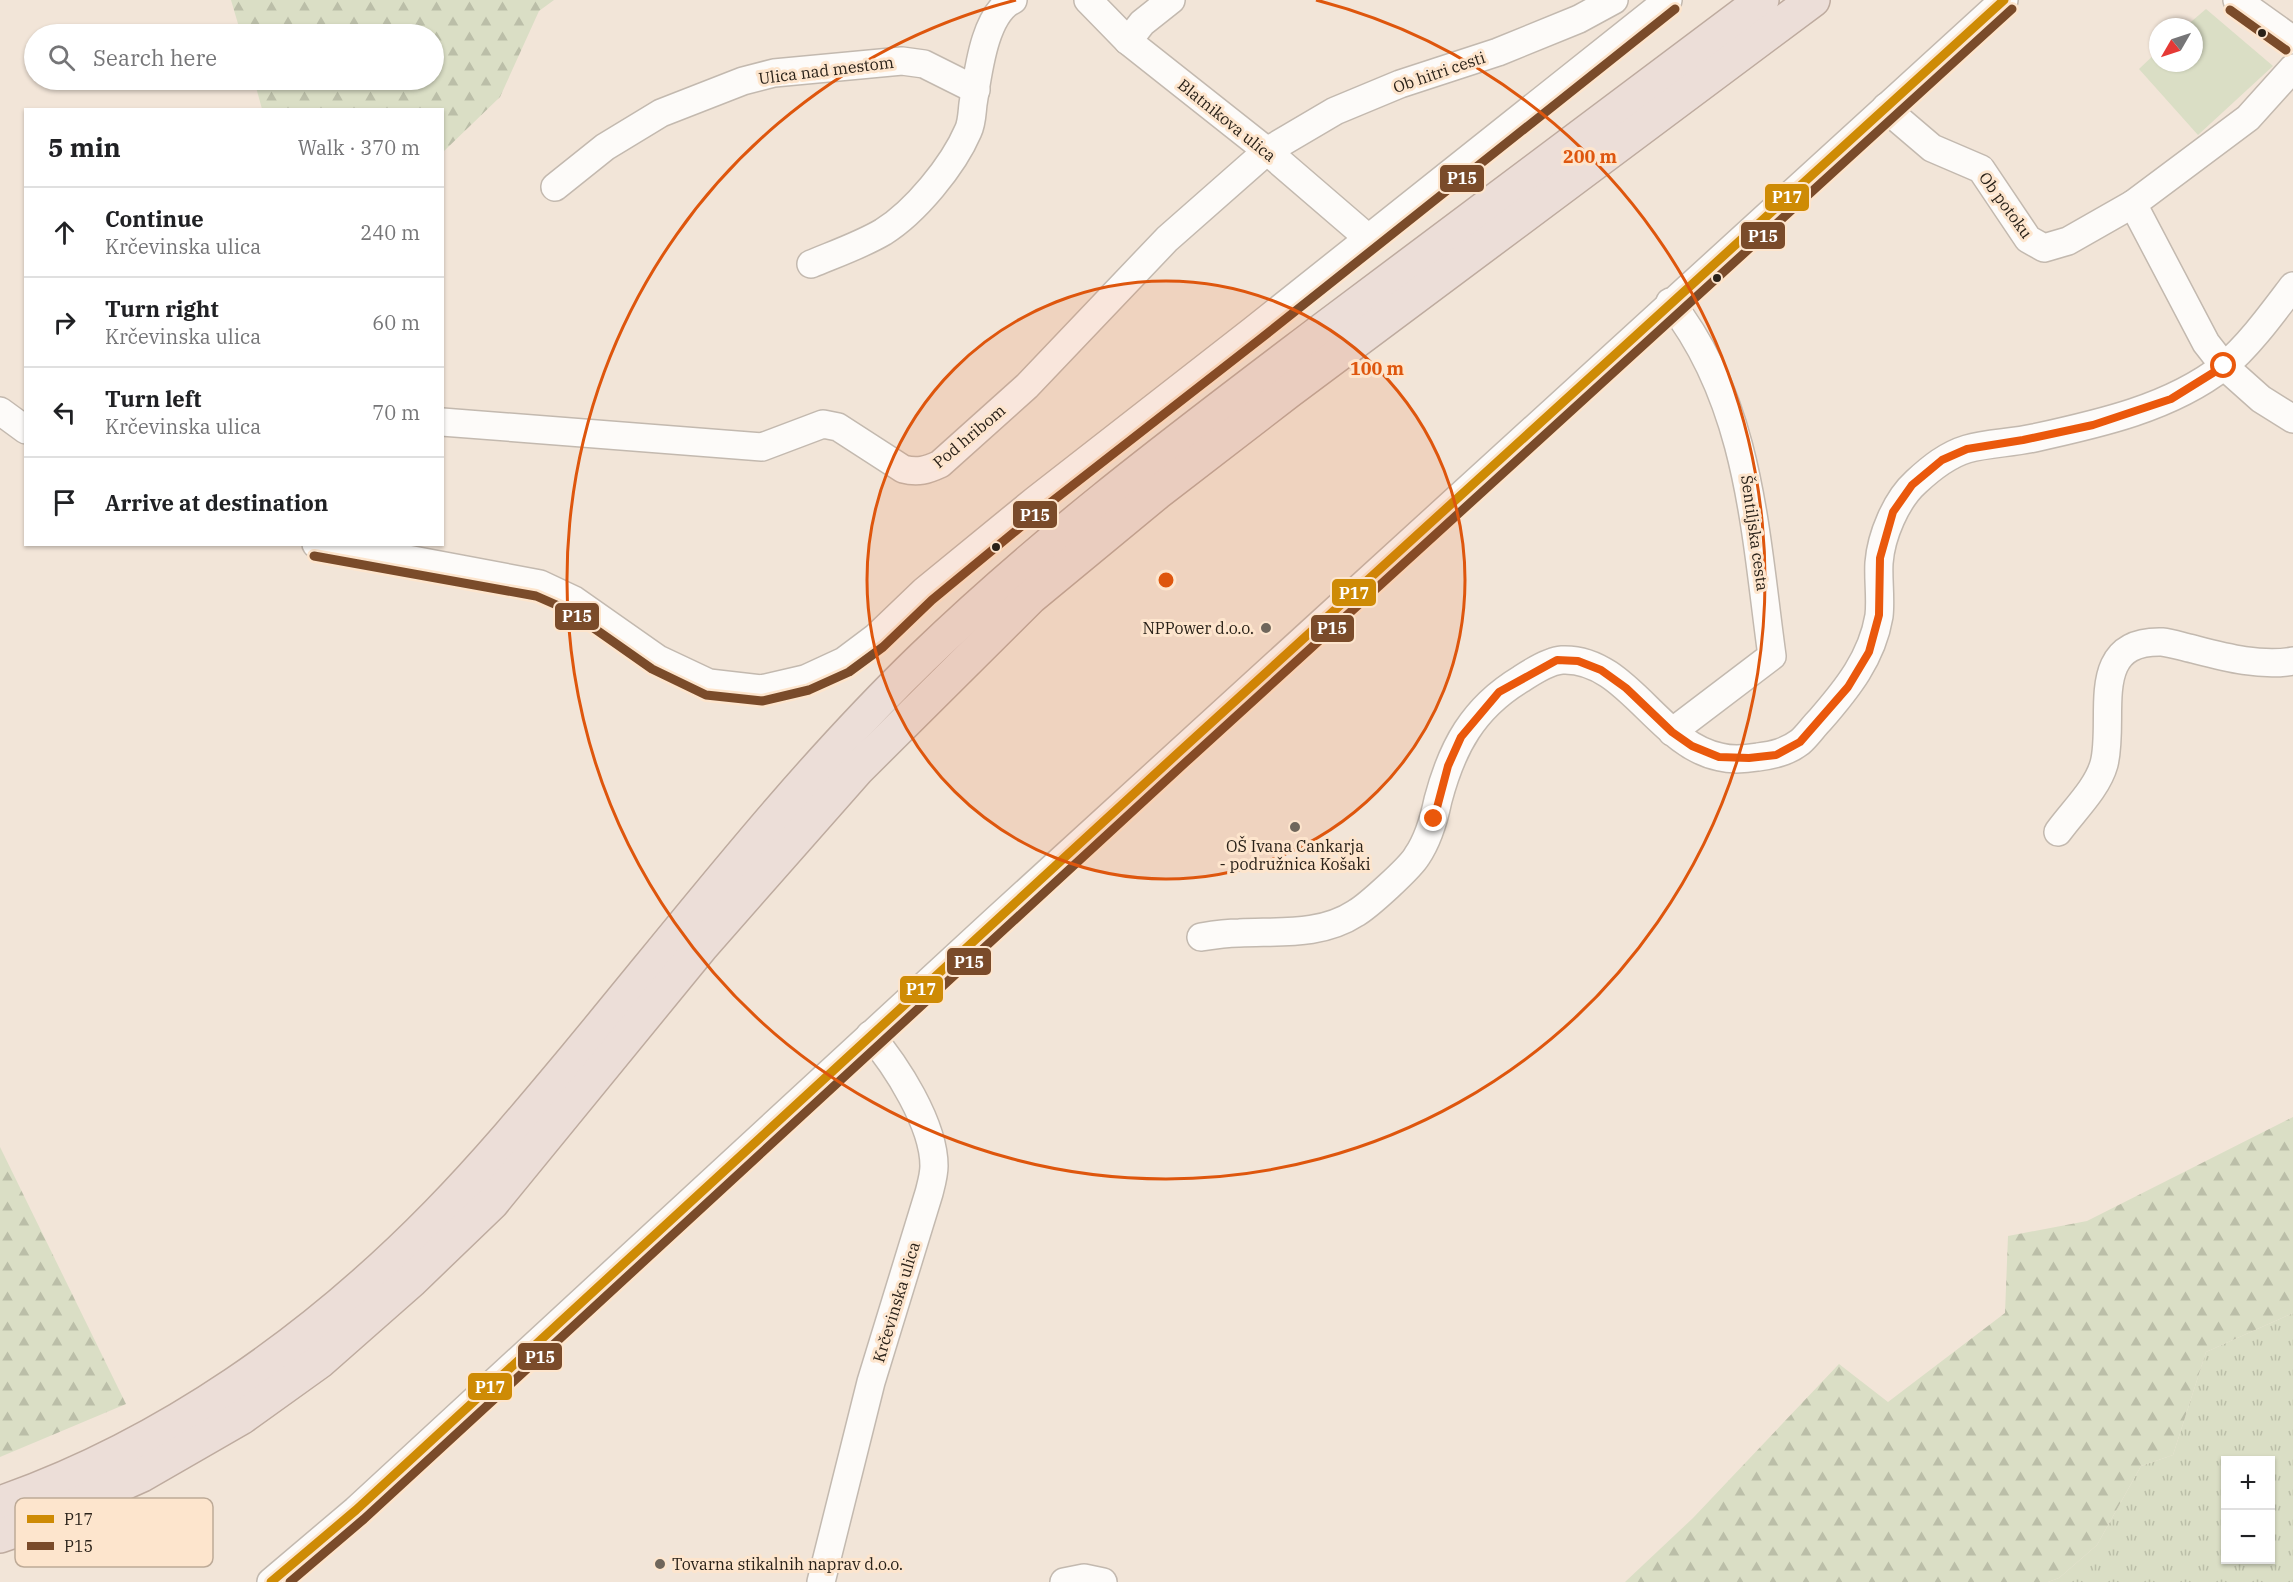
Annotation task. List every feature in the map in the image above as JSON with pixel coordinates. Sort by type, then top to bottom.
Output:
[{"type":"highway","points":[[0,1503],[123,1450],[207,1401],[291,1344],[363,1285],[436,1215],[507,1139],[828,754],[920,659],[1013,573],[1139,469],[1762,0]]},
{"type":"highway","points":[[91,1498],[142,1475],[241,1418],[318,1362],[411,1281],[492,1203],[702,946],[857,770],[1030,597],[1157,493],[1279,399],[1813,0]]},
{"type":"highway","points":[[0,1536],[15,1531]]},
{"type":"street","points":[[812,264],[883,232],[918,202],[946,168],[969,130],[993,18],[1005,4],[1013,0]]},
{"type":"street","name":"Blatnikova ulica","points":[[1088,0],[1128,41],[1267,151],[1368,237]]},
{"type":"street","points":[[1128,41],[1142,22],[1172,0]]},
{"type":"street","name":"Ob hitri cesti","points":[[1267,151],[1335,111],[1400,84],[1498,52],[1579,19],[1614,0]]},
{"type":"street","points":[[328,546],[540,584],[574,600],[658,659],[709,683],[761,689],[805,679],[844,660],[876,637],[924,591],[1034,501],[1668,0]]},
{"type":"street","points":[[271,1582],[365,1502],[870,1035],[1670,302],[2004,0]]},
{"type":"street","points":[[2236,0],[2293,40]]},
{"type":"street","name":"Ulica nad mestom","points":[[555,187],[605,147],[661,113],[743,81],[774,73],[902,61],[924,64],[976,90]]},
{"type":"street","name":"Ob potoku","points":[[1886,107],[1932,148],[1982,169],[2028,239],[2044,248],[2068,241],[2133,204],[2248,118],[2293,68]]},
{"type":"street","name":"Pod hribom","points":[[444,422],[762,447],[823,424],[830,424],[903,469],[915,472],[929,469],[940,464],[1028,386],[1167,239],[1267,151]]},
{"type":"street","points":[[2133,204],[2206,343],[2224,366],[2261,399],[2293,419]]},
{"type":"street","points":[[1201,937],[1235,933],[1299,932],[1333,925],[1358,913],[1417,857],[1434,819],[1448,766],[1461,737],[1499,692],[1557,660],[1578,661],[1601,670],[1626,688],[1672,732],[1692,746],[1719,757],[1749,758],[1776,755],[1800,742],[1848,687],[1869,652],[1879,615],[1880,558],[1893,512],[1912,485],[1942,460],[1967,449],[2093,425],[2171,399],[2224,366],[2271,316],[2293,286]]},
{"type":"street","name":"Šentiljska cesta","points":[[1670,302],[1684,320],[1717,383],[1734,423],[1744,464],[1772,656],[1672,732]]},
{"type":"street","points":[[0,411],[24,429]]},
{"type":"street","points":[[2058,832],[2097,780],[2104,764],[2108,680],[2115,663],[2126,651],[2140,644],[2163,642],[2251,661],[2293,661]]},
{"type":"street","name":"Krčevinska ulica","points":[[821,1582],[871,1382],[929,1193],[934,1167],[932,1143],[916,1105],[883,1049],[870,1035]]},
{"type":"street","points":[[1064,1582],[1084,1578],[1103,1582]]},
{"type":"green space","points":[[231,0],[554,0],[539,11],[500,97],[444,151],[444,108],[262,108],[257,90],[444,90],[444,24],[238,24]]},
{"type":"green space","points":[[2206,9],[2273,66],[2198,135],[2139,69],[2149,60],[2149,72],[2203,72],[2203,18],[2196,18]]},
{"type":"green space","points":[[2293,1117],[2293,1313],[2206,1352],[2173,1455],[2141,1466],[2097,1545],[2059,1578],[2048,1582],[1625,1582],[1693,1518],[1839,1364],[1888,1402],[2005,1313],[2008,1236],[2087,1221]]},
{"type":"green space","points":[[0,1147],[126,1404],[0,1457]]},
{"type":"green space","points":[[2293,1313],[2293,1582],[2048,1582],[2059,1578],[2097,1545],[2141,1466],[2173,1455],[2206,1352]]},
{"type":"transit line","name":"P17","points":[[271,1582],[356,1510],[1178,753],[2004,0]]},
{"type":"transit line","name":"P15","points":[[314,556],[536,596],[568,610],[652,669],[706,695],[762,701],[809,690],[849,672],[883,647],[932,600],[1041,510],[1675,9]]},
{"type":"transit line","name":"P15","points":[[290,1582],[364,1519],[1186,762],[2012,9]]},
{"type":"transit line","name":"P15","points":[[2230,10],[2286,50]]},
{"type":"place","name":"NPPower d.o.o.","points":[[1266,628]]},
{"type":"place","name":"OŠ Ivana Cankarja - podružnica Košaki","points":[[1295,827]]},
{"type":"place","name":"Tovarna stikalnih naprav d.o.o.","points":[[660,1564]]},
{"type":"route","points":[[1434,819],[1448,766],[1461,737],[1499,692],[1557,660],[1578,661],[1601,670],[1626,688],[1672,732],[1692,746],[1719,757],[1749,758],[1776,755],[1800,742],[1848,687],[1869,652],[1879,615],[1880,558],[1893,512],[1912,485],[1942,460],[1967,449],[2093,425],[2171,399],[2224,366]]}]
